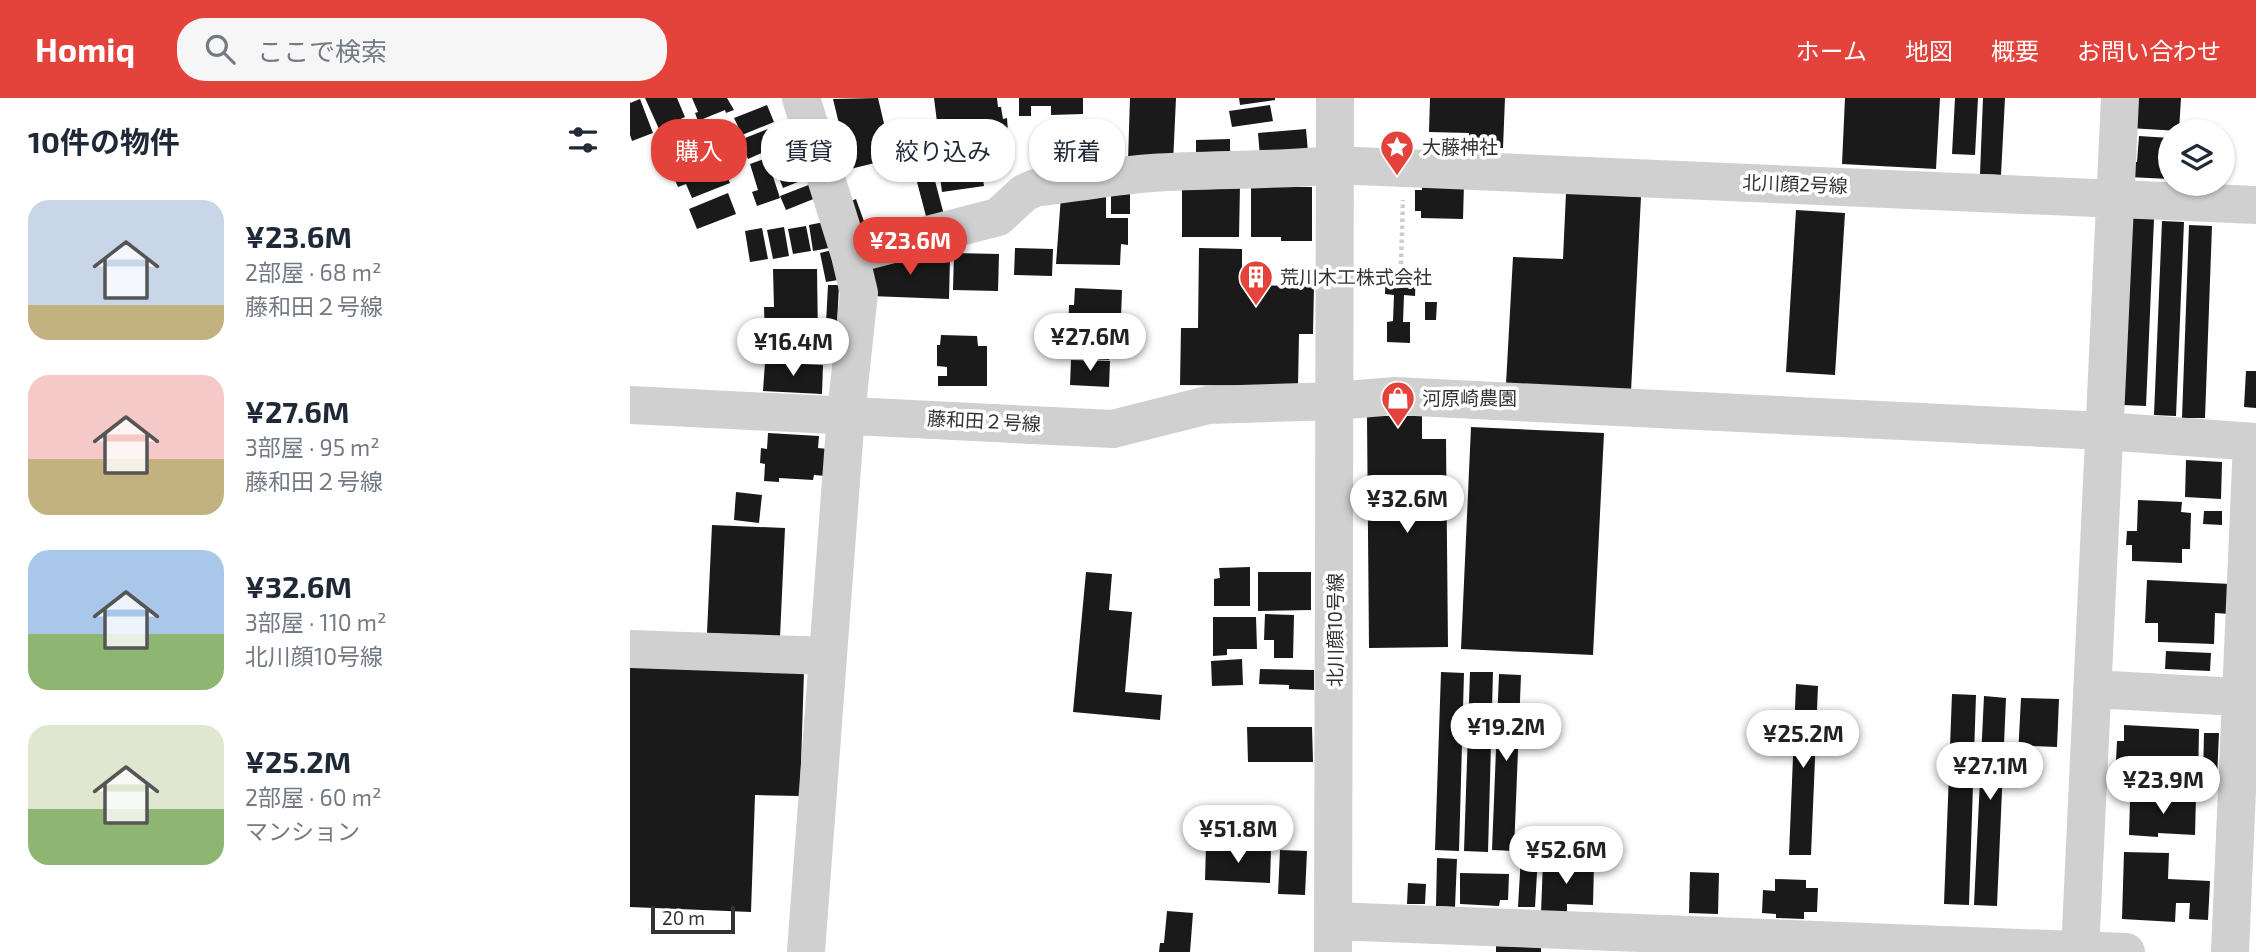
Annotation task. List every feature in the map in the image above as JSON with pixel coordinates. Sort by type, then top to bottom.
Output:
[{"type":"street","points":[[801,98],[859,293],[846,414],[806,952]]},
{"type":"street","name":"北川顔10号線","points":[[1333,937],[1335,98]]},
{"type":"street","points":[[2080,951],[2120,98]]},
{"type":"street","name":"北川顔2号線","points":[[850,256],[998,217],[1024,193],[1035,188],[1150,173],[1276,170],[1334,165],[2256,205]]},
{"type":"street","name":"藤和田２号線","points":[[630,405],[1113,429],[1208,405],[1335,401],[1395,396],[2254,442]]},
{"type":"street","points":[[2230,952],[2249,698],[2254,442]]},
{"type":"street","points":[[630,649],[828,656]]},
{"type":"street","points":[[2092,689],[2249,698]]},
{"type":"street","points":[[1333,937],[2126,952]]},
{"type":"path","points":[[1401,264],[1404,168]]},
{"type":"building","points":[[645,98],[677,98],[685,117],[654,119]]},
{"type":"building","points":[[692,98],[727,98],[734,110],[726,113],[725,110],[703,119],[697,119],[695,113],[698,112]]},
{"type":"building","points":[[878,98],[883,119],[871,119],[871,164],[857,167],[857,119],[838,119],[833,99]]},
{"type":"building","points":[[934,98],[997,98],[1003,119],[937,119]]},
{"type":"building","points":[[1019,98],[1083,98],[1083,114],[1051,115],[1051,106],[1031,106],[1031,116],[1019,116]]},
{"type":"building","points":[[1130,98],[1176,98],[1173,163],[1128,161]]},
{"type":"building","points":[[1239,98],[1275,98],[1275,100],[1240,105]]},
{"type":"building","points":[[1430,98],[1505,98],[1503,148],[1480,147],[1480,141],[1469,140],[1469,133],[1429,132]]},
{"type":"building","points":[[1845,98],[1940,98],[1936,169],[1842,164]]},
{"type":"building","points":[[1955,98],[1978,98],[1975,155],[1952,154]]},
{"type":"building","points":[[1983,98],[2005,98],[2001,175],[1980,174]]},
{"type":"building","points":[[2138,98],[2181,98],[2180,119],[2158,119],[2158,130],[2129,128]]},
{"type":"building","points":[[640,99],[651,128],[651,134],[632,141],[630,135],[630,103]]},
{"type":"building","points":[[767,105],[773,119],[761,119],[761,127],[747,133],[747,119],[734,118]]},
{"type":"building","points":[[1270,105],[1273,121],[1232,127],[1229,111]]},
{"type":"building","points":[[1306,129],[1308,152],[1260,157],[1258,133]]},
{"type":"building","points":[[761,132],[761,153],[748,159],[747,157],[747,137]]},
{"type":"building","points":[[2139,136],[2158,137],[2158,178],[2128,177],[2129,161],[2137,162]]},
{"type":"building","points":[[1230,139],[1230,157],[1196,158],[1196,140]]},
{"type":"building","points":[[1438,143],[1465,144],[1464,158],[1438,157]]},
{"type":"building","points":[[761,160],[761,182],[775,182],[780,198],[757,206],[752,192],[758,190],[750,164]]},
{"type":"building","points":[[676,182],[730,183],[692,198],[686,184],[678,187]]},
{"type":"building","points":[[781,182],[798,182],[783,188]]},
{"type":"building","points":[[917,182],[935,182],[944,215],[927,220]]},
{"type":"building","points":[[941,182],[983,182],[984,186],[942,192]]},
{"type":"building","points":[[1422,182],[1464,183],[1463,219],[1421,218],[1421,211],[1415,211],[1415,190],[1422,190]]},
{"type":"building","points":[[811,184],[816,198],[786,210],[780,196]]},
{"type":"building","points":[[1182,185],[1240,185],[1239,237],[1182,237]]},
{"type":"building","points":[[1251,187],[1312,187],[1312,241],[1251,237]]},
{"type":"building","points":[[1111,190],[1130,191],[1130,214],[1111,214]]},
{"type":"building","points":[[728,193],[736,214],[697,229],[689,209]]},
{"type":"building","points":[[1566,193],[1641,197],[1631,391],[1506,384],[1513,257],[1563,259]]},
{"type":"building","points":[[1061,196],[1106,197],[1106,218],[1128,218],[1128,245],[1121,244],[1120,265],[1056,264]]},
{"type":"building","points":[[856,199],[866,227],[852,232],[842,204]]},
{"type":"building","points":[[1796,210],[1845,213],[1835,375],[1786,372]]},
{"type":"building","points":[[2131,218],[2154,219],[2146,406],[2123,405]]},
{"type":"building","points":[[2162,221],[2184,222],[2176,416],[2154,415]]},
{"type":"building","points":[[824,222],[829,248],[813,251],[809,225]]},
{"type":"building","points":[[2189,225],[2212,226],[2205,418],[2182,418]]},
{"type":"building","points":[[806,226],[811,251],[793,254],[788,229]]},
{"type":"building","points":[[784,227],[789,256],[773,259],[767,230]]},
{"type":"building","points":[[762,228],[768,259],[750,262],[745,231]]},
{"type":"building","points":[[1015,248],[1053,249],[1052,276],[1014,275]]},
{"type":"building","name":"荒川木工株式会社","points":[[1199,248],[1242,249],[1242,285],[1314,286],[1313,334],[1299,334],[1298,386],[1180,385],[1181,328],[1198,328]]},
{"type":"building","points":[[832,250],[838,280],[826,282],[820,253]]},
{"type":"building","points":[[954,253],[999,254],[998,291],[953,290]]},
{"type":"building","points":[[883,256],[950,258],[949,299],[870,296],[870,264]]},
{"type":"building","points":[[773,269],[817,269],[818,338],[765,338],[764,307],[774,307]]},
{"type":"building","points":[[1386,271],[1416,273],[1415,296],[1404,295],[1403,322],[1410,322],[1410,343],[1387,342],[1387,322],[1393,321],[1394,295],[1385,294]]},
{"type":"building","points":[[828,285],[839,285],[837,324],[826,323]]},
{"type":"building","points":[[1075,288],[1122,290],[1121,317],[1133,317],[1132,345],[1109,344],[1109,360],[1072,358],[1073,343],[1068,343],[1069,305],[1074,305]]},
{"type":"building","points":[[1425,302],[1437,302],[1436,320],[1425,320]]},
{"type":"building","points":[[941,335],[977,336],[978,346],[987,346],[987,386],[938,386],[938,376],[947,376],[947,367],[937,366],[937,345],[940,345]]},
{"type":"building","points":[[1071,360],[1110,361],[1109,387],[1070,385]]},
{"type":"building","points":[[765,362],[823,365],[822,394],[763,391]]},
{"type":"building","points":[[2246,371],[2256,371],[2256,408],[2244,407]]},
{"type":"building","points":[[1367,416],[1422,416],[1422,439],[1446,439],[1448,647],[1369,648]]},
{"type":"building","points":[[1471,427],[1604,433],[1593,655],[1461,649]]},
{"type":"building","points":[[768,433],[819,436],[818,448],[828,449],[826,476],[814,475],[813,480],[779,478],[779,482],[764,481],[765,464],[760,463],[761,448],[767,449]]},
{"type":"building","points":[[2186,460],[2222,462],[2221,499],[2185,497]]},
{"type":"building","points":[[736,492],[762,495],[759,523],[734,520]]},
{"type":"building","points":[[2138,500],[2182,502],[2181,512],[2191,513],[2190,549],[2182,549],[2182,563],[2132,561],[2132,545],[2126,545],[2127,531],[2137,531]]},
{"type":"building","points":[[2204,511],[2222,511],[2222,525],[2203,524]]},
{"type":"building","points":[[712,525],[785,528],[780,637],[707,633]]},
{"type":"building","points":[[1250,567],[1250,606],[1214,606],[1214,579],[1220,578],[1219,568]]},
{"type":"building","points":[[1086,572],[1112,574],[1109,610],[1132,612],[1125,692],[1162,695],[1160,720],[1073,712]]},
{"type":"building","points":[[1258,572],[1311,572],[1311,610],[1258,611]]},
{"type":"building","points":[[2147,580],[2231,584],[2230,614],[2215,613],[2214,644],[2158,642],[2158,623],[2145,623]]},
{"type":"building","points":[[1265,614],[1294,615],[1293,658],[1274,658],[1274,640],[1264,640]]},
{"type":"building","points":[[1213,617],[1256,617],[1257,649],[1227,649],[1227,655],[1213,656]]},
{"type":"building","points":[[2166,651],[2211,653],[2210,671],[2165,669]]},
{"type":"building","points":[[1242,659],[1243,685],[1212,686],[1211,661]]},
{"type":"building","points":[[630,665],[804,671],[800,796],[755,795],[751,912],[630,907]]},
{"type":"building","points":[[1260,669],[1314,670],[1314,690],[1289,689],[1289,685],[1259,684]]},
{"type":"building","points":[[1441,672],[1464,673],[1459,851],[1435,850]]},
{"type":"building","points":[[1470,672],[1493,672],[1488,852],[1464,851]]},
{"type":"building","points":[[1499,674],[1521,675],[1514,851],[1492,850]]},
{"type":"building","points":[[1796,684],[1818,686],[1811,855],[1789,855]]},
{"type":"building","points":[[1952,694],[1976,695],[1969,905],[1944,904]]},
{"type":"building","points":[[1984,696],[2006,698],[1997,906],[1974,905]]},
{"type":"building","points":[[2021,698],[2059,699],[2057,747],[2029,746],[2029,757],[2018,756]]},
{"type":"building","points":[[2124,725],[2199,729],[2198,783],[2115,780],[2117,741],[2124,741]]},
{"type":"building","points":[[1247,727],[1312,727],[1313,762],[1248,762]]},
{"type":"building","points":[[2204,733],[2219,733],[2217,779],[2203,778]]},
{"type":"building","points":[[2151,794],[2196,796],[2195,835],[2129,835],[2130,800],[2151,800]]},
{"type":"building","points":[[1206,846],[1271,849],[1270,883],[1205,880]]},
{"type":"building","points":[[1280,850],[1307,851],[1305,895],[1278,894]]},
{"type":"building","points":[[2124,852],[2169,853],[2168,879],[2210,881],[2208,920],[2189,919],[2190,903],[2176,903],[2175,922],[2122,919]]},
{"type":"building","points":[[1521,855],[1538,856],[1535,907],[1518,907]]},
{"type":"building","points":[[1437,858],[1457,859],[1455,907],[1436,906]]},
{"type":"building","points":[[1543,861],[1594,863],[1593,905],[1567,904],[1567,914],[1541,913]]},
{"type":"building","points":[[1690,872],[1719,873],[1718,914],[1689,913]]},
{"type":"building","points":[[1460,873],[1509,874],[1508,900],[1500,900],[1499,906],[1460,904]]},
{"type":"building","points":[[1775,879],[1806,880],[1806,888],[1818,888],[1817,912],[1804,912],[1804,919],[1776,918],[1776,914],[1762,913],[1763,890],[1775,891]]},
{"type":"building","points":[[1408,883],[1426,884],[1425,904],[1407,904]]},
{"type":"building","points":[[1167,911],[1193,913],[1190,952],[1159,952],[1160,943],[1164,943]]},
{"type":"building","points":[[1496,946],[1541,947],[1541,952],[1496,952]]},
{"type":"place","name":"大藤神社","points":[[1397,177]]},
{"type":"place","name":"荒川木工株式会社","points":[[1256,307]]},
{"type":"place","name":"河原崎農園","points":[[1398,428]]}]
